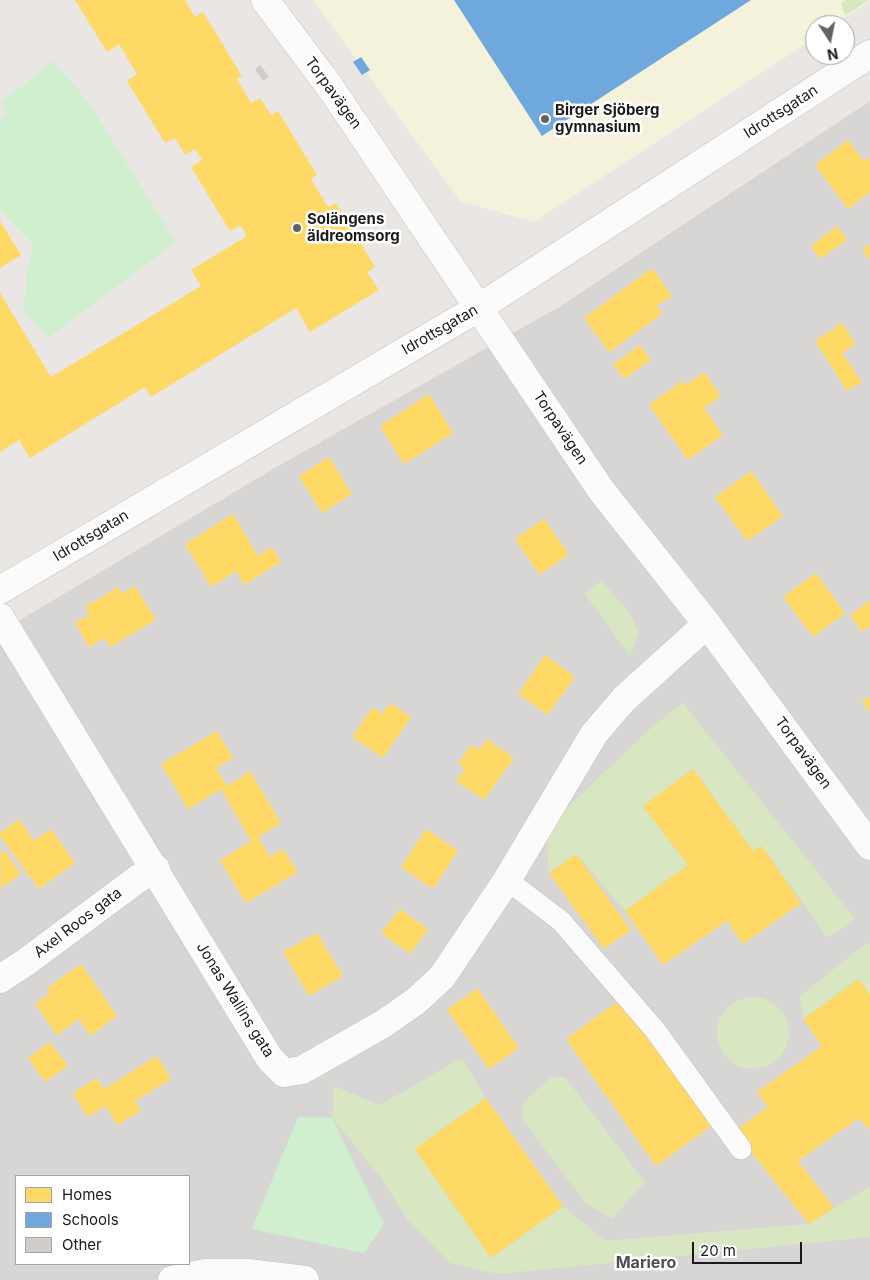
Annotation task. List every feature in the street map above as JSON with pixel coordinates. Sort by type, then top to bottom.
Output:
[{"type":"street","name":"Torpavägen","points":[[265,0],[330,87],[480,307],[601,490],[707,624],[870,846]]},
{"type":"street","name":"Idrottsgatan","points":[[0,590],[480,307],[870,54]]},
{"type":"street","name":"Jonas Wallins gata","points":[[0,617],[156,869],[270,1059],[284,1073],[302,1070],[383,1024],[416,1001],[442,977],[507,880],[594,734],[624,699],[707,624]]},
{"type":"street","name":"Axel Roos gata","points":[[0,979],[26,962],[139,878],[156,869]]},
{"type":"street","points":[[172,1280],[205,1273],[248,1273],[305,1280]]},
{"type":"lane","points":[[507,880],[561,921],[655,1030],[741,1149]]},
{"type":"shaded area","name":"Birger Sjöberg gymnasium","points":[[313,0],[870,0],[849,15],[805,15],[805,45],[534,222],[460,201]]},
{"type":"shaded area","points":[[870,101],[870,1280],[0,1280],[0,632],[273,469],[559,307]]},
{"type":"green space","points":[[846,0],[869,0],[846,15],[845,15],[841,3]]},
{"type":"green space","points":[[53,61],[87,100],[176,242],[48,338],[24,312],[27,271],[34,246],[0,209],[0,120],[5,115],[2,102]]},
{"type":"green space","points":[[602,581],[631,615],[639,633],[630,656],[584,593]]},
{"type":"green space","points":[[683,703],[855,919],[828,938],[762,846],[753,851],[693,769],[643,806],[688,865],[625,911],[576,854],[549,873],[546,828],[652,727]]},
{"type":"green space","points":[[868,942],[870,945],[870,995],[858,979],[803,1019],[800,996]]},
{"type":"green space","points":[[753,997],[773,1003],[783,1013],[789,1033],[783,1053],[773,1063],[753,1069],[733,1063],[723,1053],[717,1033],[723,1013],[733,1003]]},
{"type":"green space","points":[[462,1058],[486,1098],[415,1149],[491,1258],[563,1206],[605,1241],[809,1224],[870,1186],[870,1237],[498,1274],[450,1263],[407,1219],[382,1179],[332,1118],[334,1086],[380,1105]]},
{"type":"green space","points":[[565,1077],[645,1182],[612,1219],[586,1204],[522,1119],[524,1102],[550,1078]]},
{"type":"green space","points":[[298,1117],[332,1118],[384,1224],[364,1253],[252,1229]]},
{"type":"building: Homes","name":"Solängens äldreomsorg","points":[[75,0],[185,0],[195,17],[203,12],[242,76],[237,79],[251,103],[260,98],[271,115],[278,111],[317,175],[311,179],[328,207],[336,203],[375,267],[367,272],[379,290],[310,332],[296,308],[151,397],[145,387],[30,458],[19,440],[0,452],[0,293],[51,377],[201,286],[191,270],[247,236],[240,225],[230,231],[191,167],[202,160],[195,149],[185,155],[175,138],[165,143],[127,81],[137,74],[119,44],[107,52]]},
{"type":"building: Homes","points":[[848,140],[864,161],[870,157],[870,192],[848,209],[815,165]]},
{"type":"building: Homes","points":[[0,221],[21,255],[0,268]]},
{"type":"building: Homes","points":[[837,226],[847,240],[820,259],[811,246]]},
{"type":"building: Homes","points":[[870,244],[870,261],[862,250]]},
{"type":"building: Homes","points":[[652,268],[672,296],[657,306],[662,314],[609,352],[584,318]]},
{"type":"building: Homes","points":[[842,323],[856,344],[842,353],[862,382],[847,391],[815,341]]},
{"type":"building: Homes","points":[[640,345],[651,360],[624,379],[613,364]]},
{"type":"building: Homes","points":[[704,372],[721,396],[704,408],[723,435],[688,460],[649,405],[682,381],[686,385]]},
{"type":"building: Homes","points":[[429,394],[453,433],[404,464],[380,426]]},
{"type":"building: Homes","points":[[329,457],[352,494],[322,513],[299,476]]},
{"type":"building: Homes","points":[[751,471],[783,516],[747,541],[715,497]]},
{"type":"building: Homes","points":[[233,514],[258,556],[272,547],[281,562],[244,585],[236,571],[211,587],[185,544]]},
{"type":"building: Homes","points":[[544,519],[569,554],[540,575],[515,539]]},
{"type":"building: Homes","points":[[816,573],[845,613],[813,637],[783,597]]},
{"type":"building: Homes","points":[[135,586],[156,620],[110,647],[104,638],[89,647],[75,623],[90,615],[85,607],[118,587],[122,594]]},
{"type":"building: Homes","points":[[870,600],[870,626],[862,632],[850,615]]},
{"type":"building: Homes","points":[[545,655],[575,677],[548,715],[518,694]]},
{"type":"building: Homes","points":[[870,696],[870,712],[862,702]]},
{"type":"building: Homes","points":[[390,703],[411,717],[383,758],[352,737],[373,707],[382,714]]},
{"type":"building: Homes","points":[[217,731],[233,758],[216,768],[227,786],[250,771],[281,823],[258,837],[270,857],[283,849],[298,872],[246,903],[220,860],[251,841],[221,789],[188,809],[161,764]]},
{"type":"building: Homes","points":[[487,739],[514,758],[484,800],[456,781],[465,768],[458,764],[471,745],[479,750]]},
{"type":"building: Homes","points":[[693,769],[753,851],[762,846],[801,903],[743,944],[727,921],[663,965],[625,911],[688,865],[643,806]]},
{"type":"building: Homes","points":[[19,819],[34,841],[51,829],[75,863],[39,889],[0,836],[0,833]]},
{"type":"building: Homes","points":[[426,829],[458,851],[433,889],[401,867]]},
{"type":"building: Homes","points":[[4,850],[21,874],[1,888],[0,853]]},
{"type":"building: Homes","points":[[576,854],[631,930],[604,949],[549,873]]},
{"type":"building: Homes","points":[[400,909],[428,929],[410,954],[381,933]]},
{"type":"building: Homes","points":[[317,933],[343,976],[309,996],[283,952]]},
{"type":"building: Homes","points":[[81,964],[117,1016],[90,1036],[79,1019],[57,1035],[35,1004],[50,993],[47,988]]},
{"type":"building: Homes","points":[[859,979],[870,995],[870,1131],[859,1118],[798,1161],[834,1208],[809,1224],[734,1131],[768,1107],[757,1092],[822,1046],[803,1019]]},
{"type":"building: Homes","points":[[477,988],[519,1048],[489,1069],[447,1010]]},
{"type":"building: Homes","points":[[621,999],[711,1126],[656,1166],[566,1039]]},
{"type":"building: Homes","points":[[50,1042],[68,1066],[45,1082],[28,1058]]},
{"type":"building: Homes","points":[[157,1056],[171,1079],[135,1101],[141,1111],[117,1125],[106,1106],[87,1117],[73,1093],[97,1078],[104,1089]]},
{"type":"building: Homes","points":[[486,1098],[563,1206],[491,1258],[415,1149]]},
{"type":"building: Schools","points":[[454,0],[751,0],[542,136]]},
{"type":"building: Schools","points":[[361,57],[370,70],[362,75],[353,62]]},
{"type":"building: Other","points":[[260,65],[269,77],[263,81],[255,69]]},
{"type":"place","name":"Birger Sjöberg gymnasium","points":[[545,119]]},
{"type":"place","name":"Solängens äldreomsorg","points":[[297,228]]},
{"type":"district","name":"Mariero","points":[[646,1263]]}]
